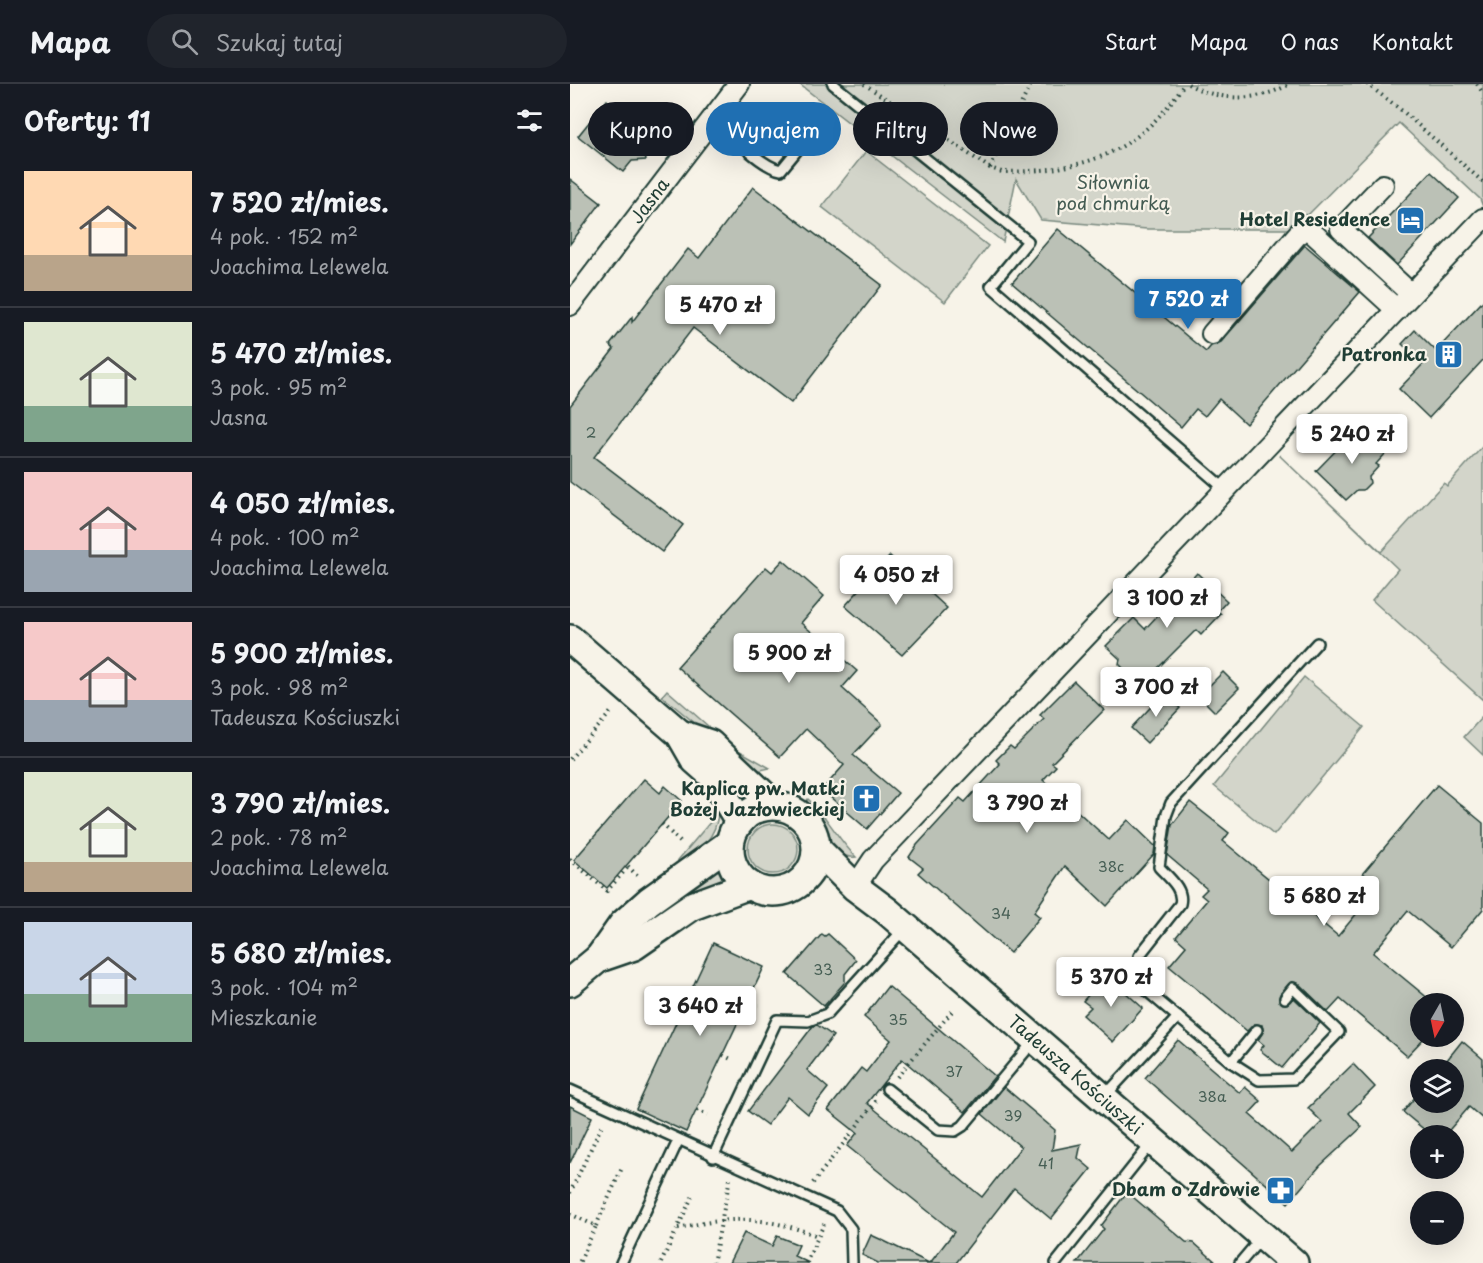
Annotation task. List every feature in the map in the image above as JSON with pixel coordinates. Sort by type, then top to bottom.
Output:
[{"type":"street","name":"Jasna","points":[[570,305],[706,127]]},
{"type":"street","points":[[1383,185],[1341,229],[1411,294]]},
{"type":"street","points":[[855,887],[873,860],[1483,219]]},
{"type":"street","points":[[1212,334],[1305,226],[1397,310]]},
{"type":"street","points":[[570,639],[680,734],[695,760],[711,774],[734,832],[730,860],[737,874],[748,885],[768,892],[788,890],[805,879],[814,865],[817,849],[814,832],[805,818],[791,808],[774,805],[755,810],[734,832],[649,900],[623,924],[599,958],[570,982]]},
{"type":"street","points":[[680,734],[710,744],[774,805]]},
{"type":"street","name":"Tadeusza Kościuszki","points":[[817,849],[855,887],[906,927],[1294,1263]]},
{"type":"street","name":"Tadeusza Kościuszki","points":[[805,879],[855,887]]},
{"type":"street","points":[[599,958],[634,946],[692,906],[748,885]]},
{"type":"lane","points":[[833,84],[1028,241],[990,286],[1226,490]]},
{"type":"lane","points":[[757,156],[775,169],[781,170],[792,156]]},
{"type":"lane","points":[[1285,998],[1293,988],[1339,1032],[1294,1079],[1258,1080],[1231,1062],[1141,986],[1139,956],[1180,904],[1182,897],[1179,890],[1159,867],[1167,808],[1317,643]]},
{"type":"lane","points":[[713,1156],[777,1020],[808,1021],[827,1014],[906,927]]},
{"type":"lane","points":[[1102,1099],[1178,1017]]},
{"type":"lane","points":[[1231,1062],[1257,1030]]},
{"type":"lane","points":[[887,1089],[938,1130],[955,1131],[963,1126],[1035,1040]]},
{"type":"lane","points":[[570,1090],[678,1141],[837,1211],[851,1228],[852,1263]]},
{"type":"lane","points":[[621,1263],[678,1141]]},
{"type":"lane","points":[[1056,1263],[1152,1142]]},
{"type":"lane","points":[[1240,1263],[1263,1236]]},
{"type":"path","points":[[864,84],[990,168],[1009,172],[1081,162],[1112,153],[1151,127],[1186,84],[1218,96],[1242,98],[1265,94],[1290,84]]},
{"type":"path","points":[[990,168],[1031,84]]},
{"type":"path","points":[[1367,84],[1483,182]]},
{"type":"path","points":[[1477,84],[1483,93]]},
{"type":"path","points":[[570,759],[572,753],[611,712]]},
{"type":"path","points":[[662,824],[682,844]]},
{"type":"path","points":[[570,861],[607,891],[628,867]]},
{"type":"path","points":[[748,1000],[759,1005]]},
{"type":"path","points":[[723,1055],[733,1060]]},
{"type":"path","points":[[697,1110],[708,1115]]},
{"type":"path","points":[[570,1192],[604,1120]]},
{"type":"path","points":[[579,1263],[622,1168]]},
{"type":"path","points":[[713,1263],[731,1178]]},
{"type":"path","points":[[662,1263],[692,1197]]},
{"type":"path","points":[[570,1214],[596,1226]]},
{"type":"path","points":[[678,1228],[722,1220],[770,1220],[818,1236]]},
{"type":"green space","name":"Siłownia pod chmurką","points":[[799,84],[1483,84],[1483,207],[1480,199],[1399,123],[1294,229],[1147,229],[1041,220],[1016,179],[1003,242],[892,156],[948,156],[948,102],[853,102],[853,126],[841,117],[841,102],[822,102]]},
{"type":"green space","points":[[862,156],[872,156],[988,246],[945,302],[822,207]]},
{"type":"green space","points":[[1483,446],[1483,700],[1372,600],[1398,569],[1279,455],[1381,552],[1444,483],[1447,486]]},
{"type":"green space","points":[[1304,677],[1364,727],[1274,835],[1214,786]]},
{"type":"green space","points":[[667,690],[708,726],[707,733],[662,696]]},
{"type":"green space","points":[[1483,716],[1483,755],[1464,737]]},
{"type":"green space","points":[[731,746],[770,768],[756,771]]},
{"type":"green space","points":[[808,799],[856,857],[838,853],[825,839],[803,806]]},
{"type":"green space","points":[[718,813],[710,838],[698,851],[677,867],[678,860]]},
{"type":"green space","points":[[778,824],[791,831],[797,839],[797,859],[791,867],[783,873],[768,874],[755,867],[749,859],[748,844],[755,831],[763,825]]},
{"type":"green space","points":[[720,862],[729,883],[697,894],[688,882]]},
{"type":"building","points":[[588,124],[588,144],[578,136]]},
{"type":"building","points":[[603,156],[645,156],[646,160],[632,161],[623,172]]},
{"type":"building","name":"Hotel Resiedence","points":[[1431,172],[1459,198],[1397,265],[1368,238]]},
{"type":"building","points":[[570,179],[601,203],[570,244]]},
{"type":"building","points":[[753,187],[882,285],[791,403],[693,328],[594,457],[683,525],[662,552],[570,482],[570,406],[614,349],[610,345],[632,317],[632,322],[688,249],[699,258]]},
{"type":"building","points":[[1058,229],[1206,352],[1211,346],[1221,342],[1305,245],[1360,292],[1246,424],[1219,399],[1205,416],[1196,409],[1181,427],[1012,283]]},
{"type":"building","name":"Patronka","points":[[1483,301],[1483,360],[1429,418],[1399,389],[1423,364],[1402,344],[1415,330],[1436,351]]},
{"type":"building","points":[[1362,430],[1386,453],[1376,464],[1379,466],[1369,477],[1370,483],[1363,490],[1357,490],[1346,500],[1316,471],[1349,437],[1352,440]]},
{"type":"building","points":[[890,556],[947,608],[902,655],[845,606]]},
{"type":"building","points":[[783,560],[824,596],[801,623],[857,671],[842,688],[882,724],[853,755],[898,793],[867,829],[822,790],[844,765],[806,729],[780,757],[677,667],[766,567],[772,572]]},
{"type":"building","points":[[1197,573],[1227,601],[1218,611],[1221,614],[1201,635],[1196,630],[1143,683],[1119,664],[1120,659],[1106,646],[1134,618],[1145,629]]},
{"type":"building","points":[[1223,672],[1239,688],[1215,712],[1199,696]]},
{"type":"building","points":[[1074,681],[1104,710],[1052,763],[1056,766],[1043,780],[1109,840],[1128,820],[1155,846],[1154,854],[1107,906],[1065,866],[1034,912],[1040,917],[1010,953],[918,873],[923,868],[909,857],[960,798],[965,802],[1000,764],[996,760],[1010,746],[1014,749],[1044,719],[1040,715]]},
{"type":"building","points":[[1164,693],[1180,708],[1147,743],[1131,728]]},
{"type":"building","points":[[644,779],[660,793],[665,786],[682,801],[607,888],[574,860]]},
{"type":"building","points":[[1437,785],[1483,823],[1483,909],[1451,947],[1408,911],[1373,953],[1422,993],[1410,993],[1410,1047],[1416,1047],[1407,1056],[1340,999],[1328,1012],[1298,983],[1291,982],[1280,994],[1279,1001],[1287,1004],[1294,998],[1320,1023],[1282,1068],[1260,1050],[1264,1045],[1258,1040],[1263,1032],[1262,1025],[1254,1024],[1247,1031],[1169,966],[1186,946],[1176,937],[1207,900],[1201,895],[1207,889],[1167,855],[1172,825],[1190,802],[1229,833],[1223,841],[1338,936],[1373,894],[1368,889],[1374,882],[1363,873]]},
{"type":"building","points":[[822,934],[825,936],[828,934],[856,960],[845,974],[845,982],[824,1006],[787,974]]},
{"type":"building","points":[[713,943],[764,967],[686,1132],[636,1109]]},
{"type":"building","points":[[1106,975],[1143,1008],[1113,1042],[1083,1015],[1091,1007],[1083,1001]]},
{"type":"building","points":[[888,986],[995,1076],[965,1112],[902,1059],[867,1103],[982,1197],[1021,1147],[982,1114],[1004,1087],[1055,1130],[1052,1150],[1081,1144],[1078,1158],[1091,1169],[1051,1219],[1014,1188],[956,1263],[930,1263],[954,1232],[847,1146],[857,1133],[828,1110],[861,1068],[866,1072],[891,1040],[864,1017]]},
{"type":"building","points":[[817,1025],[833,1036],[807,1070],[828,1088],[808,1114],[788,1097],[767,1125],[748,1111],[813,1026]]},
{"type":"building","points":[[1178,1040],[1240,1093],[1245,1087],[1261,1101],[1249,1114],[1292,1152],[1322,1122],[1308,1108],[1353,1064],[1375,1087],[1349,1113],[1362,1127],[1320,1166],[1288,1203],[1145,1078]]},
{"type":"building","points":[[1464,1043],[1483,1059],[1483,1119],[1469,1107],[1464,1113],[1464,1059],[1448,1059],[1457,1047],[1464,1047]]},
{"type":"building","points":[[1410,1103],[1410,1113],[1464,1113],[1453,1125],[1419,1125],[1403,1112]]},
{"type":"building","points":[[570,1106],[592,1117],[570,1163]]},
{"type":"building","points":[[1127,1192],[1186,1242],[1194,1243],[1217,1263],[1077,1263],[1104,1229],[1101,1226]]},
{"type":"building","points":[[744,1233],[772,1246],[777,1236],[799,1245],[794,1256],[809,1263],[729,1263]]},
{"type":"building","points":[[871,1235],[929,1263],[878,1263],[862,1255]]},
{"type":"place","name":"Hotel Resiedence","points":[[1411,220]]},
{"type":"place","name":"Patronka","points":[[1448,355]]},
{"type":"place","name":"Kaplica pw. Matki Bożej Jazłowieckiej","points":[[866,799]]},
{"type":"place","name":"Dbam o Zdrowie","points":[[1281,1190]]}]
